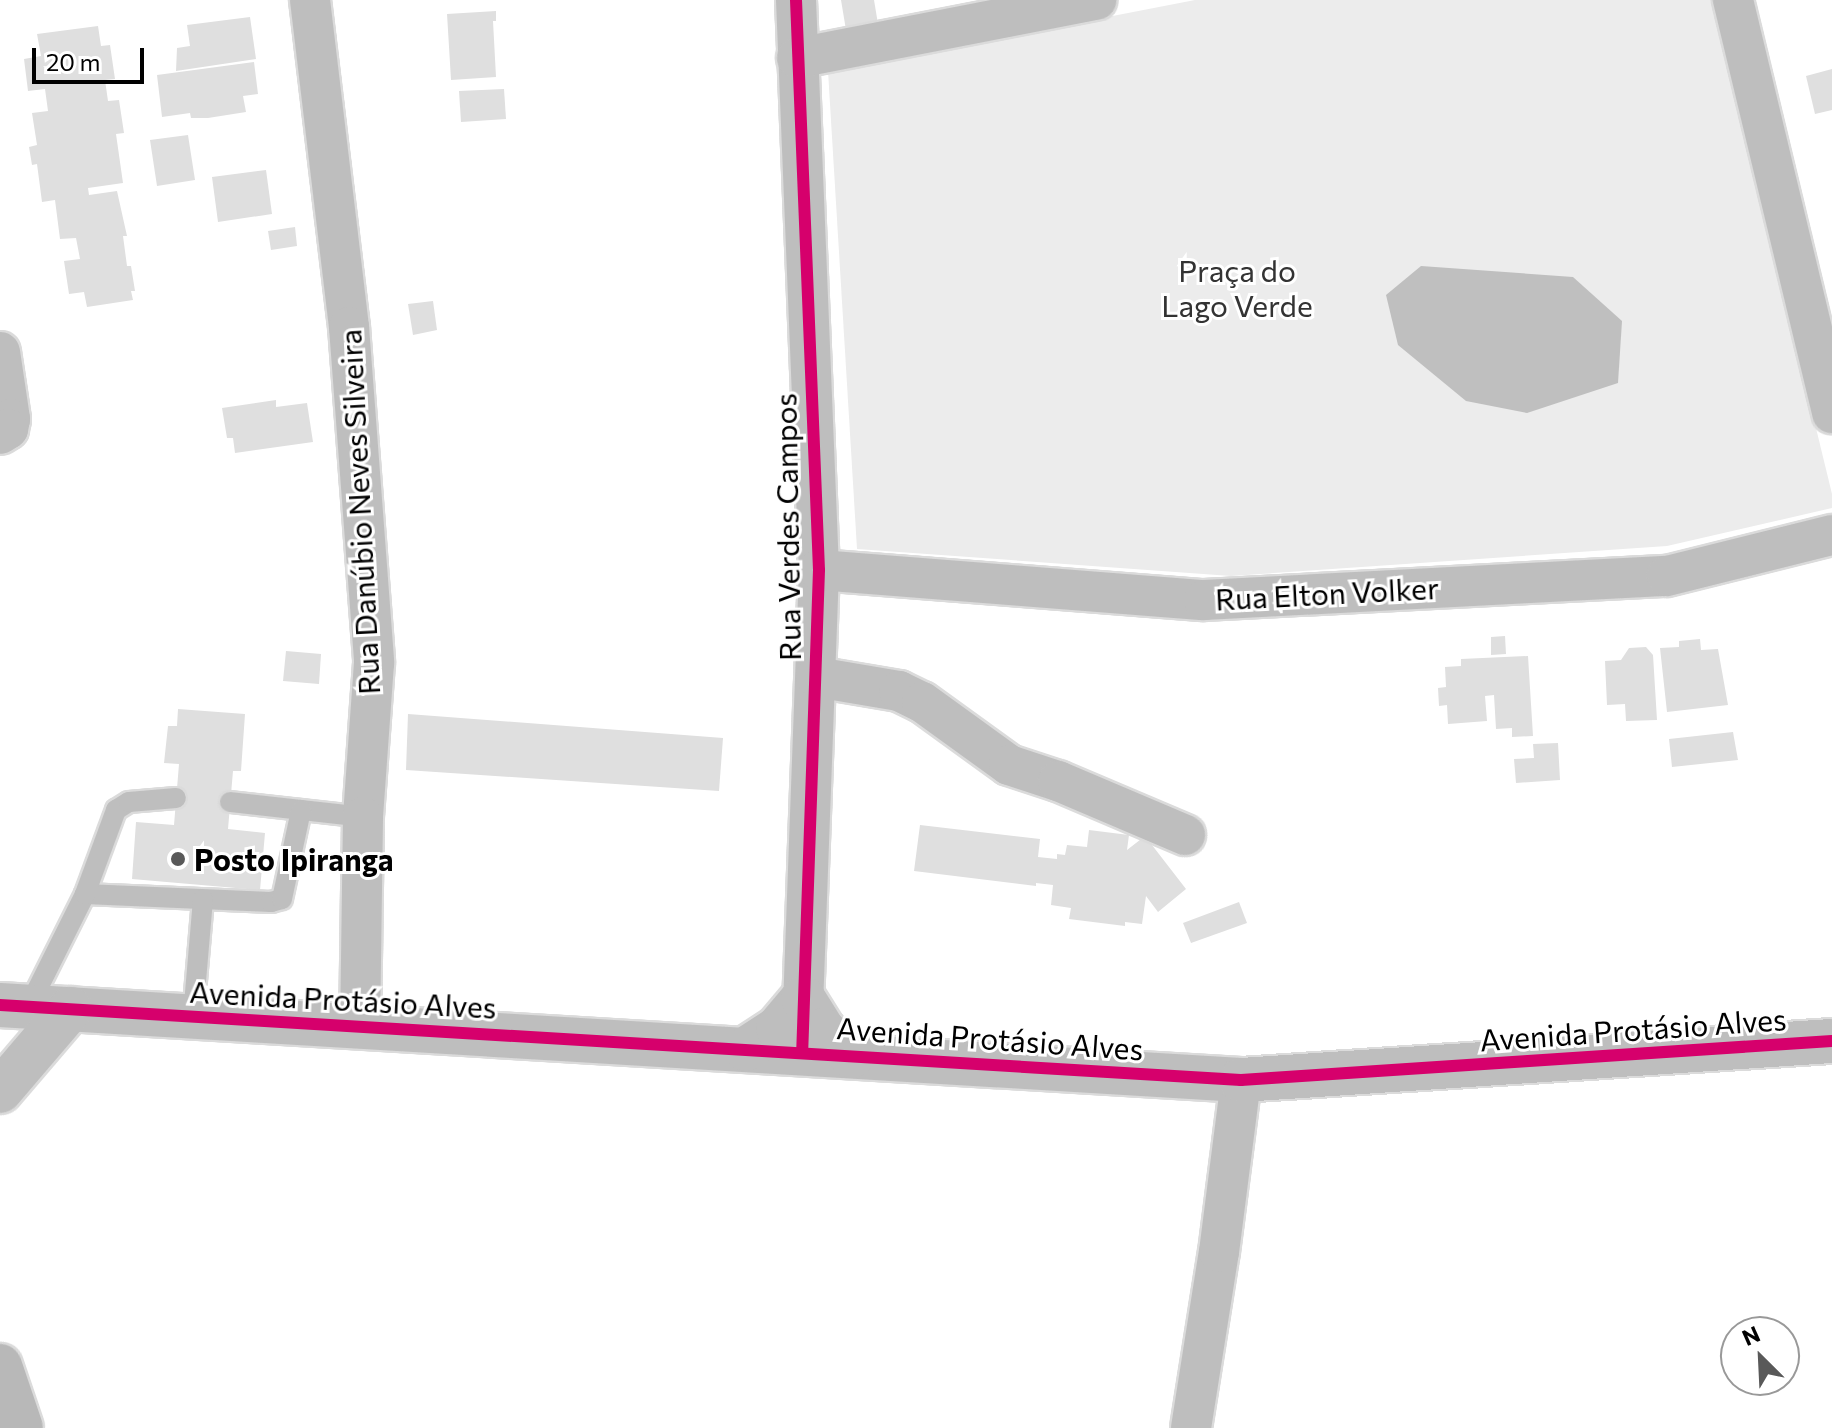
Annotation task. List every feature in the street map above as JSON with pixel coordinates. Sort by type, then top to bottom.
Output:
[{"type":"main road","points":[[746,1049],[778,1028],[803,998],[823,1030],[852,1056]]},
{"type":"main road","points":[[0,1091],[33,1007]]},
{"type":"main road","name":"Avenida Protásio Alves","points":[[33,1007],[1241,1080],[1832,1041]]},
{"type":"main road","points":[[0,1366],[21,1428]]},
{"type":"street","name":"Rua Danúbio Neves Silveira","points":[[310,0],[349,327],[374,663],[363,817],[360,1026]]},
{"type":"street","name":"Rua Verdes Campos","points":[[796,0],[819,570],[802,1053]]},
{"type":"street","points":[[797,58],[1096,0]]},
{"type":"street","points":[[1733,0],[1832,413]]},
{"type":"street","points":[[0,352],[10,419],[8,429],[0,434]]},
{"type":"street","name":"Rua Elton Volker","points":[[819,570],[1204,600],[1667,576],[1832,535]]},
{"type":"street","points":[[816,677],[899,691],[922,702],[1009,765],[1058,781],[1185,835]]},
{"type":"street","points":[[1191,1428],[1219,1252],[1241,1080]]},
{"type":"lane","points":[[33,1007],[85,894],[116,810],[129,802],[176,798]]},
{"type":"lane","points":[[230,802],[363,817]]},
{"type":"lane","points":[[85,894],[271,902],[282,899],[301,810]]},
{"type":"lane","points":[[193,1016],[203,899]]},
{"type":"green space","name":"Praça do Lago Verde","points":[[1195,0],[1712,0],[1832,494],[1832,508],[1667,546],[1231,576],[857,549],[828,71]]},
{"type":"shaded area","points":[[1421,266],[1573,277],[1622,321],[1618,383],[1527,413],[1466,401],[1398,345],[1386,295]]},
{"type":"building","points":[[841,0],[874,0],[878,24],[846,30]]},
{"type":"building","points":[[496,11],[496,21],[493,21],[496,77],[451,80],[447,14]]},
{"type":"building","points":[[250,17],[256,59],[176,71],[177,48],[190,46],[187,25]]},
{"type":"building","points":[[98,26],[101,46],[110,45],[115,79],[105,80],[108,101],[119,100],[124,133],[116,134],[123,183],[88,188],[89,195],[117,191],[127,236],[123,236],[127,266],[131,266],[135,291],[131,291],[133,300],[87,307],[84,292],[69,294],[64,261],[80,259],[76,238],[60,239],[55,200],[42,202],[37,164],[32,165],[29,147],[37,145],[32,113],[48,111],[45,89],[28,91],[24,59],[41,56],[37,34]]},
{"type":"building","points":[[254,62],[258,94],[243,96],[246,112],[208,118],[191,118],[190,113],[162,117],[157,75]]},
{"type":"building","points":[[1832,69],[1832,110],[1815,114],[1806,76]]},
{"type":"building","points":[[504,89],[506,119],[461,122],[459,91]]},
{"type":"building","points":[[188,135],[195,180],[157,186],[150,140]]},
{"type":"building","points":[[266,170],[272,214],[218,222],[212,177]]},
{"type":"building","points":[[295,227],[297,246],[271,250],[268,231]]},
{"type":"building","points":[[433,301],[437,330],[413,335],[408,304]]},
{"type":"building","points":[[276,400],[276,407],[307,403],[313,442],[235,453],[233,438],[227,438],[222,408]]},
{"type":"building","points":[[1505,636],[1506,654],[1491,655],[1491,637]]},
{"type":"building","points":[[1700,639],[1701,650],[1718,649],[1728,705],[1667,712],[1660,648],[1679,647],[1679,641]]},
{"type":"building","points":[[1646,647],[1653,655],[1657,720],[1626,721],[1625,704],[1607,705],[1605,661],[1621,660],[1629,648]]},
{"type":"building","points":[[286,651],[321,654],[319,684],[283,681]]},
{"type":"building","points":[[1528,656],[1533,736],[1512,737],[1512,728],[1496,729],[1494,695],[1485,696],[1487,721],[1448,724],[1447,705],[1439,706],[1438,688],[1446,687],[1445,667],[1461,666],[1461,659]]},
{"type":"building","points":[[178,709],[245,714],[241,771],[233,771],[228,829],[265,833],[260,890],[132,879],[136,822],[174,825],[179,764],[164,763],[168,726],[177,726]]},
{"type":"building","points":[[408,714],[723,738],[719,791],[406,770]]},
{"type":"building","points":[[1733,732],[1738,760],[1672,767],[1669,739]]},
{"type":"building","points":[[1558,743],[1560,780],[1516,783],[1514,759],[1534,758],[1533,744]]},
{"type":"building","points":[[920,825],[1040,839],[1038,857],[1057,859],[1057,854],[1065,855],[1067,845],[1087,847],[1089,830],[1129,835],[1127,850],[1145,836],[1186,889],[1158,912],[1146,896],[1142,924],[1125,922],[1125,926],[1069,919],[1071,908],[1051,905],[1053,885],[1036,883],[1036,886],[914,871]]},
{"type":"building","points":[[1239,902],[1247,923],[1191,943],[1183,923]]},
{"type":"cycle path","points":[[796,0],[819,570],[802,1053]]},
{"type":"cycle path","points":[[0,1005],[1241,1080],[1832,1041]]},
{"type":"place","name":"Posto Ipiranga","points":[[178,859]]}]
